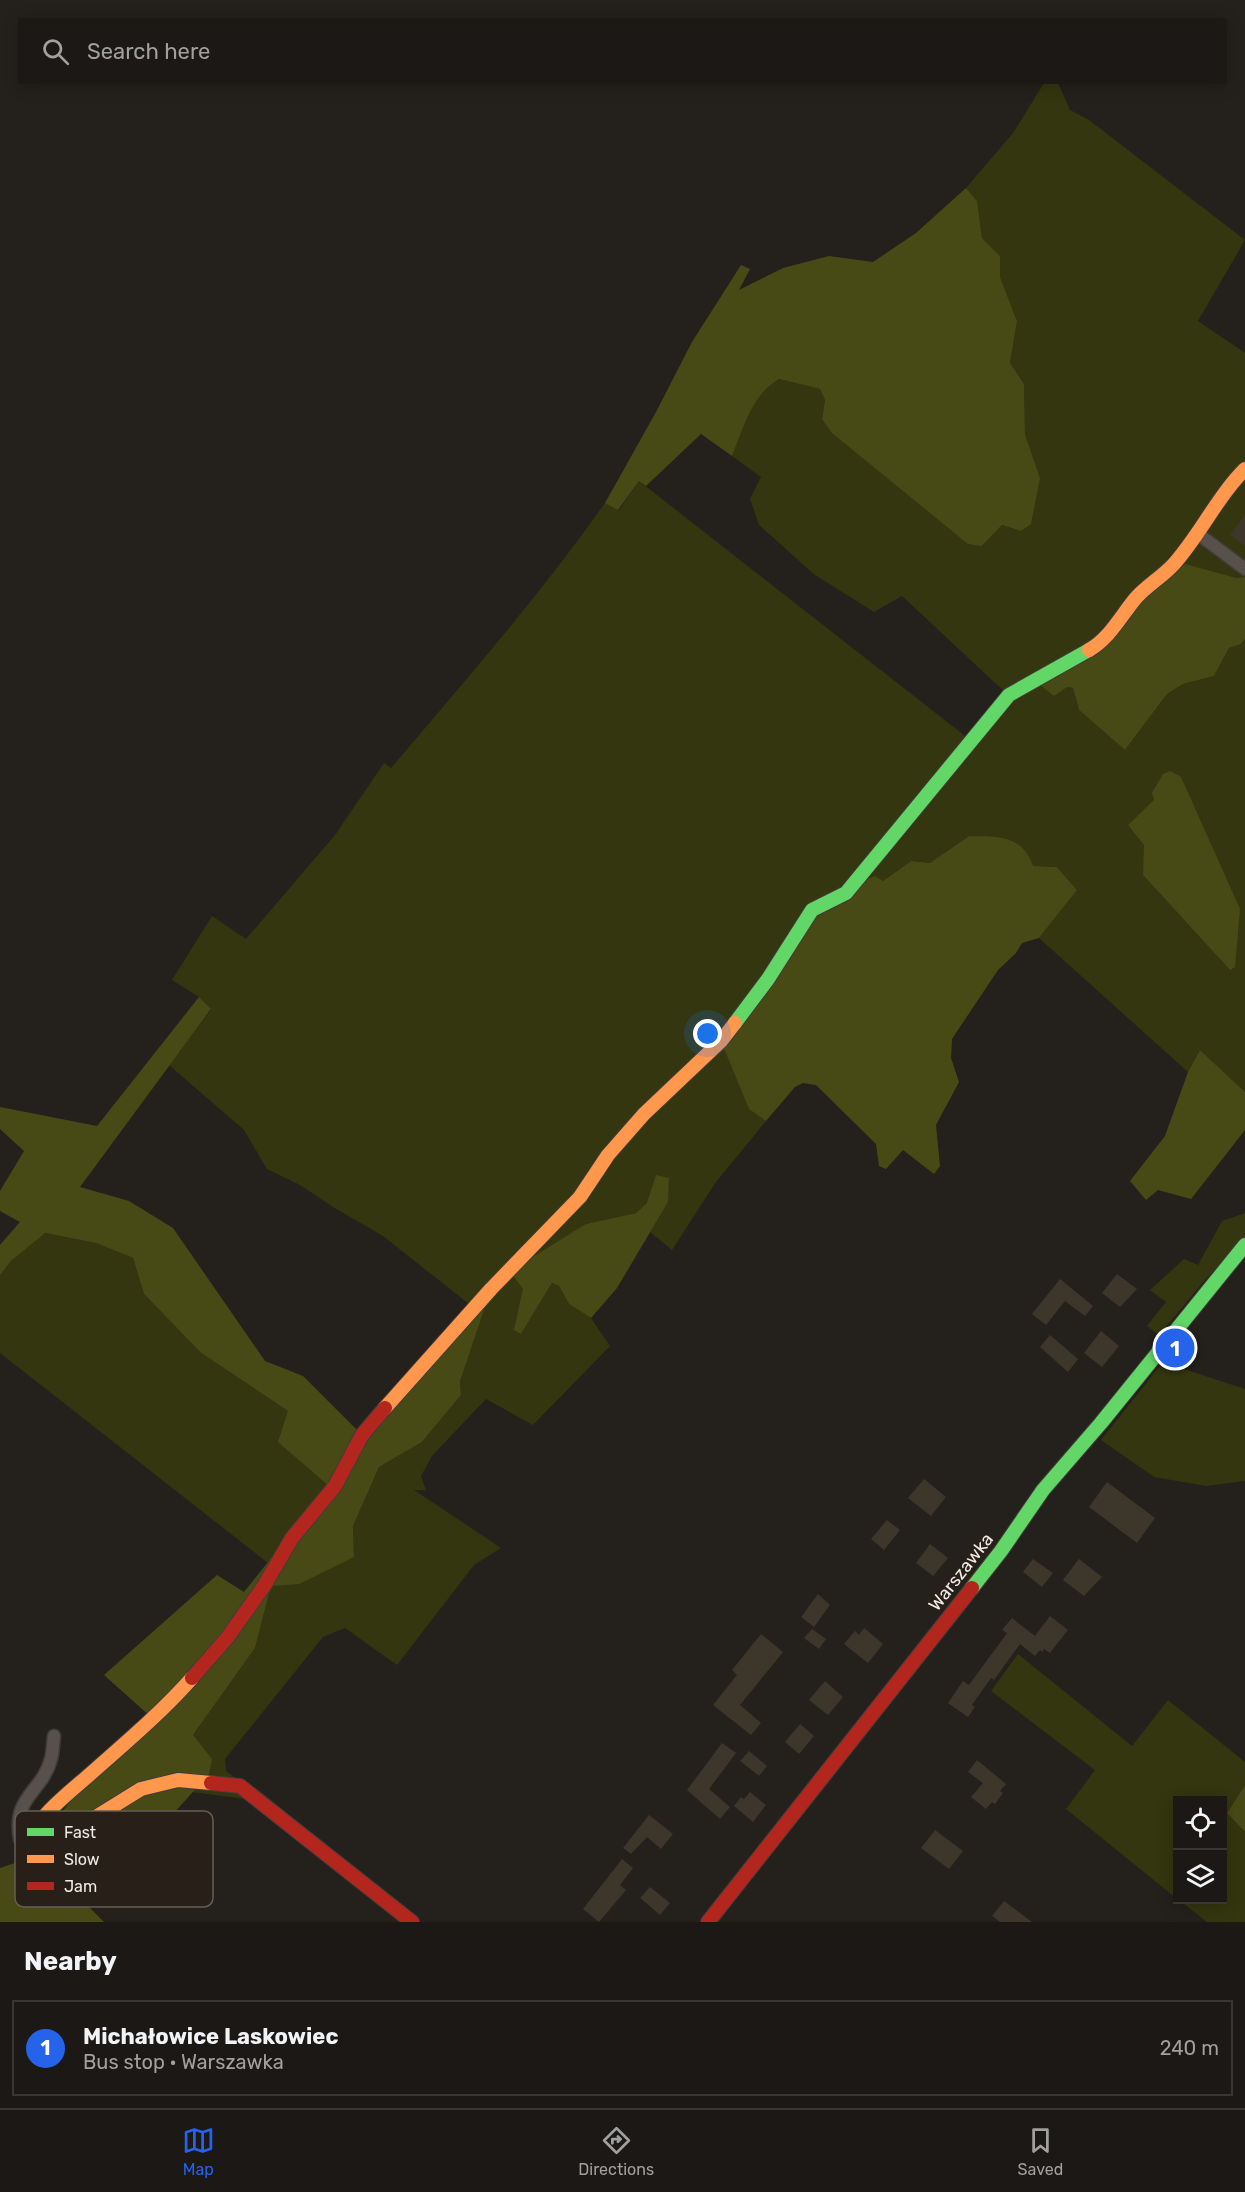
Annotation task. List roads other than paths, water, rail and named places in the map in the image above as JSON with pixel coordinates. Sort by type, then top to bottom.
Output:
[{"type":"street","points":[[49,1811],[169,1704],[227,1638],[264,1586],[292,1538],[335,1486],[362,1436],[491,1289],[580,1197],[608,1155],[644,1114],[722,1041],[768,979],[812,910],[846,893],[1008,695],[1099,644],[1137,597],[1172,566],[1230,484],[1245,469]]},
{"type":"street","points":[[1197,533],[1245,569]]},
{"type":"street","name":"Warszawka","points":[[708,1922],[1001,1551],[1043,1490],[1101,1424],[1245,1245]]},
{"type":"street","points":[[19,1811],[51,1760],[54,1736]]},
{"type":"street","points":[[106,1811],[141,1790],[178,1780],[240,1786],[412,1922]]},
{"type":"place","name":"Michałowice Laskowiec","points":[[1175,1348]]}]
